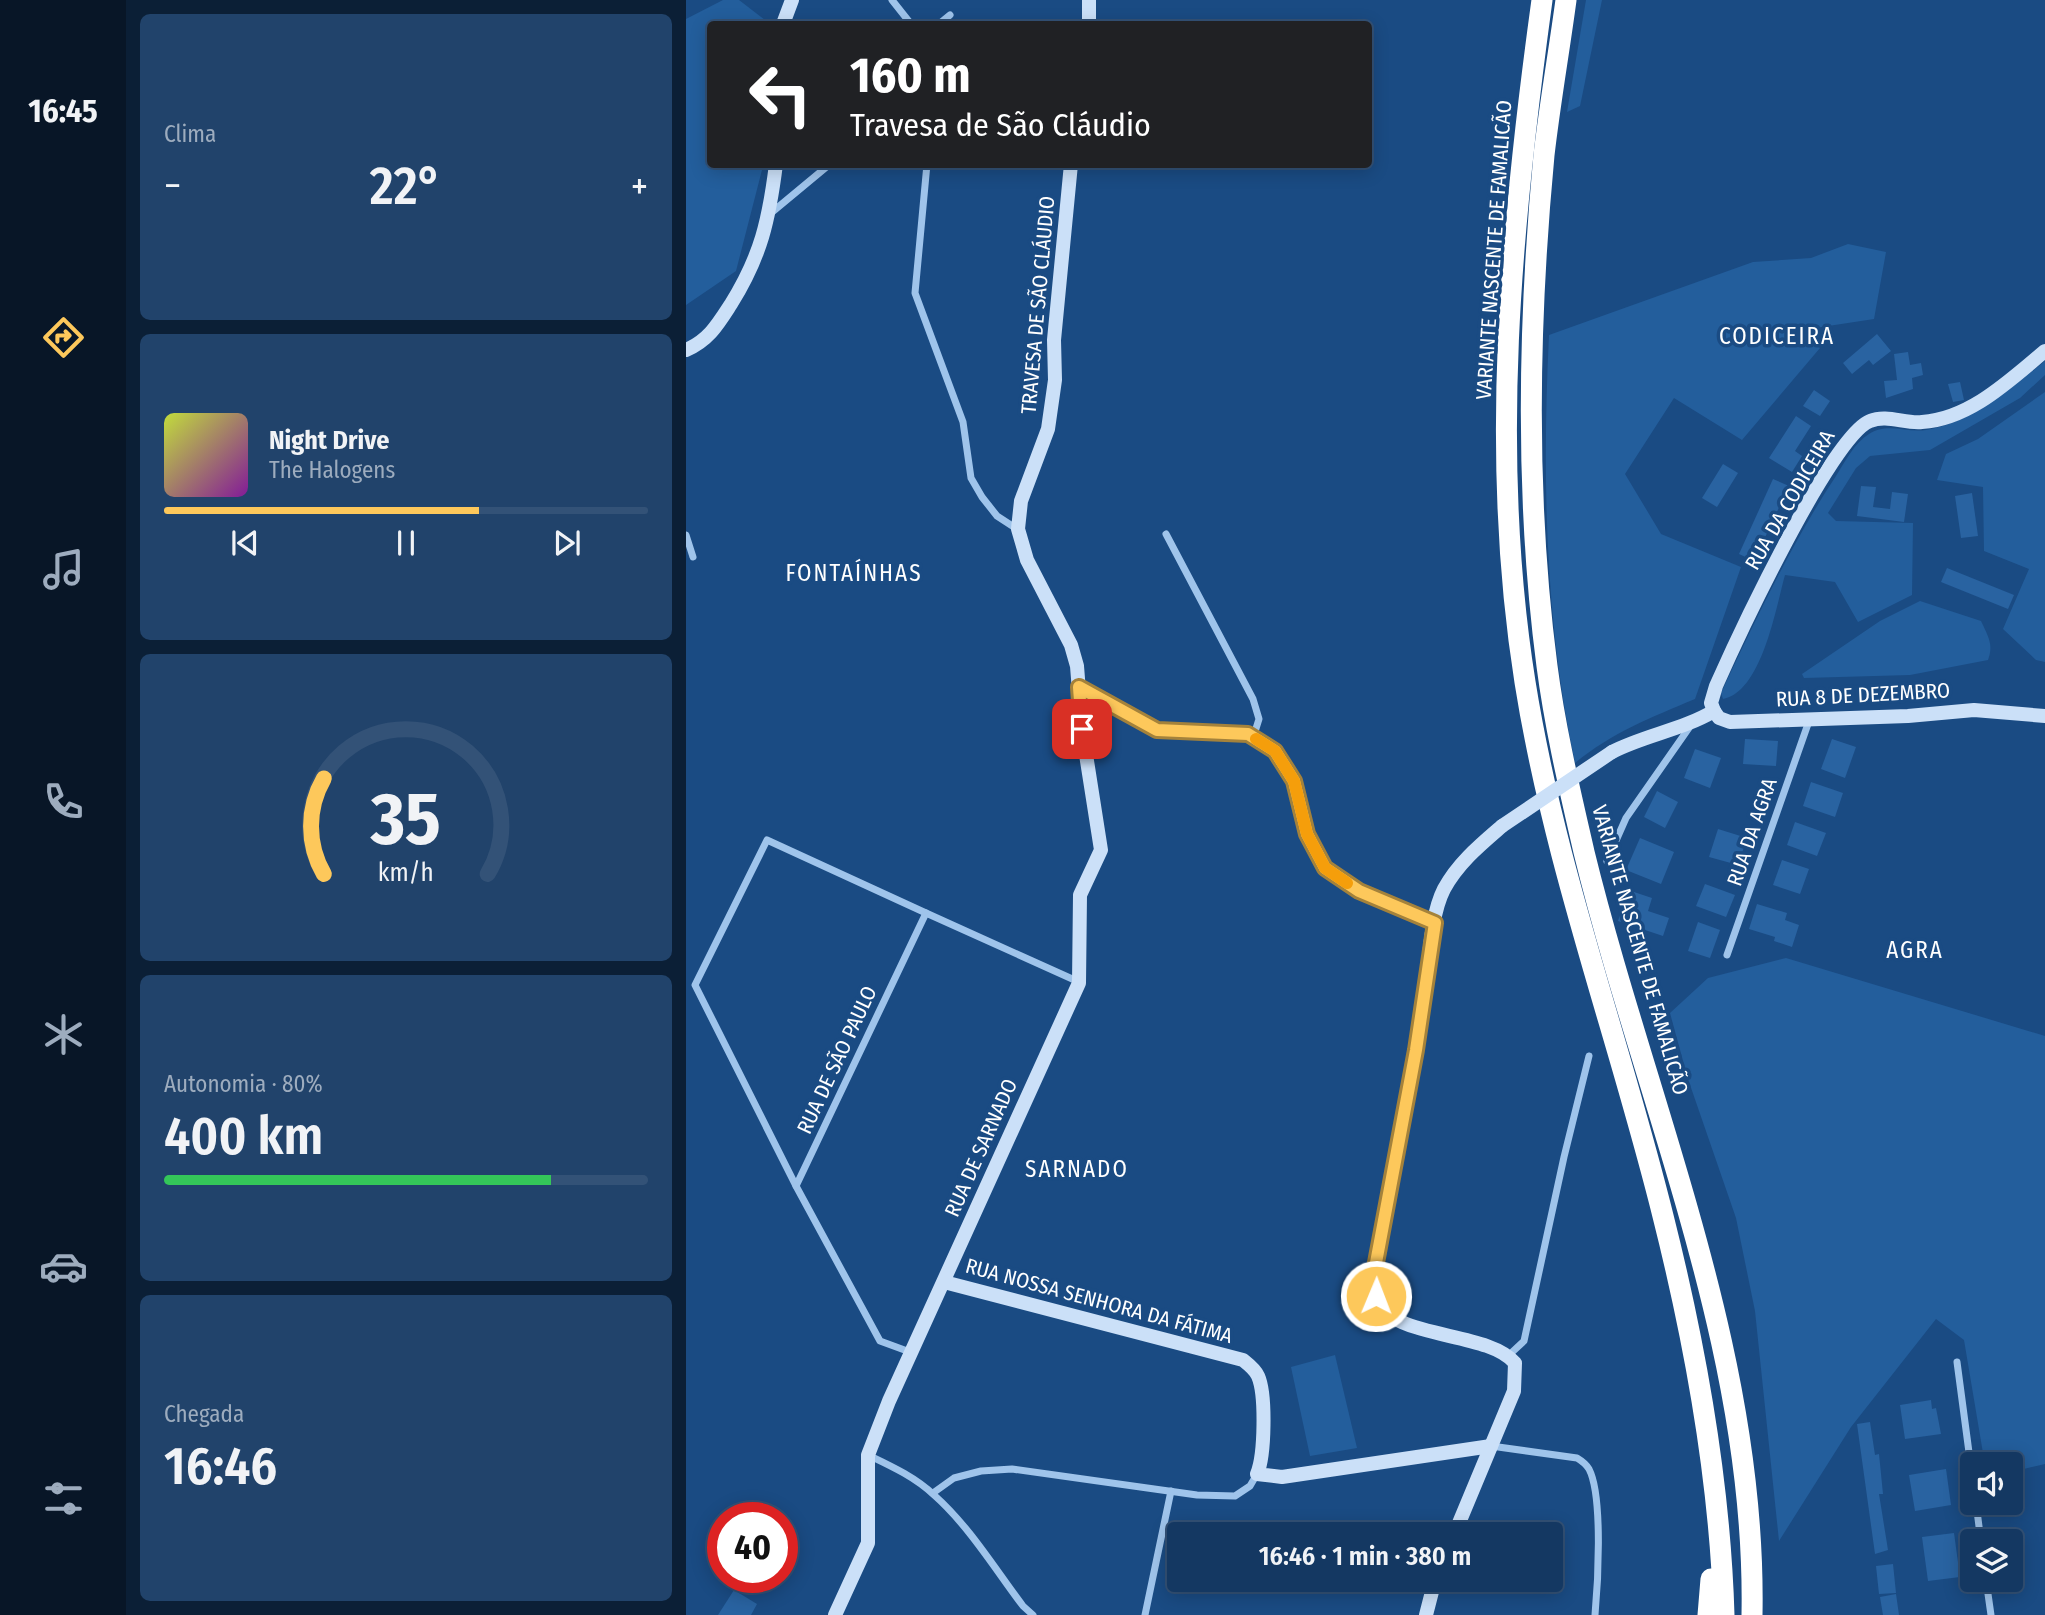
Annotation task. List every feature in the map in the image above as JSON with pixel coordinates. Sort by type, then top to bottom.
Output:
[{"type":"highway","name":"VARIANTE NASCENTE DE FAMALICÃO","points":[[1542,0],[1521,156],[1508,341],[1508,496],[1524,680],[1553,823],[1678,1276],[1703,1406],[1716,1511],[1724,1615]]},
{"type":"highway","name":"VARIANTE NASCENTE DE FAMALICÃO","points":[[1566,0],[1545,155],[1532,334],[1533,492],[1547,668],[1572,801],[1597,901],[1709,1284],[1739,1443],[1752,1579],[1752,1615]]},
{"type":"highway","points":[[1708,1615],[1716,1511]]},
{"type":"highway","points":[[1752,1579],[1762,1615]]},
{"type":"street","points":[[784,21],[792,0]]},
{"type":"street","points":[[892,0],[909,21]]},
{"type":"street","points":[[1089,0],[1089,21]]},
{"type":"street","points":[[943,21],[950,15]]},
{"type":"street","points":[[686,350],[703,342],[714,330],[756,261],[768,216],[775,168]]},
{"type":"street","points":[[768,216],[825,168]]},
{"type":"street","points":[[928,168],[915,293],[963,422],[971,478],[997,516],[1018,529]]},
{"type":"street","name":"TRAVESA DE SÃO CLÁUDIO","points":[[1072,168],[1057,304],[1052,405],[1048,429],[1021,501],[1018,529],[1027,560],[1071,645],[1079,687]]},
{"type":"street","name":"RUA DA CODICEIRA","points":[[1714,711],[1711,703],[1716,687],[1771,571],[1834,460],[1858,428],[1871,420],[1888,418],[1905,422],[1932,421],[1967,409],[2009,381],[2045,351]]},
{"type":"street","points":[[1166,534],[1254,699],[1259,719],[1253,737]]},
{"type":"street","points":[[686,535],[693,557]]},
{"type":"street","points":[[1079,687],[1157,730],[1248,734],[1275,751],[1294,781],[1307,834],[1325,868],[1359,891],[1435,923]]},
{"type":"street","name":"RUA DE SARNADO","points":[[835,1615],[868,1543],[868,1455],[910,1352],[1080,983],[1080,895],[1101,850],[1082,729],[1079,687]]},
{"type":"street","name":"RUA 8 DE DEZEMBRO","points":[[1714,711],[1719,718],[1730,722],[1809,721],[1974,710],[2045,716]]},
{"type":"street","points":[[1459,1522],[1514,1391],[1515,1363],[1509,1355],[1497,1348],[1415,1327],[1392,1316],[1376,1296],[1375,1268],[1418,1038],[1435,923],[1443,891],[1455,870],[1502,826],[1612,752],[1666,730],[1692,725],[1714,711]]},
{"type":"street","name":"RUA DA AGRA","points":[[1727,955],[1809,721]]},
{"type":"street","points":[[1607,860],[1626,818],[1692,725]]},
{"type":"street","points":[[910,1352],[880,1341],[796,1186],[695,985],[767,840],[1080,983]]},
{"type":"street","name":"RUA DE SÃO PAULO","points":[[796,1186],[926,913]]},
{"type":"street","points":[[1509,1355],[1524,1341],[1564,1157],[1590,1056]]},
{"type":"street","name":"RUA NOSSA SENHORA DA FÁTIMA","points":[[944,1282],[1243,1360],[1257,1373],[1262,1391],[1261,1457],[1257,1474]]},
{"type":"street","points":[[1957,1362],[1969,1452]]},
{"type":"street","points":[[933,1493],[954,1478],[981,1471],[1012,1469],[1196,1495],[1235,1496],[1250,1486],[1257,1474],[1282,1477],[1491,1446],[1577,1458],[1588,1466],[1592,1477],[1598,1531],[1595,1615]]},
{"type":"street","points":[[868,1455],[902,1471],[933,1493],[1033,1615]]},
{"type":"street","points":[[1145,1615],[1171,1491]]},
{"type":"street","points":[[1426,1615],[1432,1592]]},
{"type":"street","points":[[1988,1592],[1991,1615]]},
{"type":"shaded area","points":[[723,0],[739,0],[766,21],[707,21],[707,168],[762,168],[736,271],[686,305],[686,19]]},
{"type":"shaded area","points":[[1586,0],[1602,0],[1580,106],[1567,112]]},
{"type":"shaded area","points":[[1848,244],[1886,252],[1874,319],[1802,330],[1820,348],[1742,440],[1674,398],[1625,474],[1661,534],[1741,567],[1695,699],[1617,734],[1575,763],[1557,657],[1548,550],[1546,443],[1549,335],[1753,262],[1811,258]]},
{"type":"shaded area","points":[[2045,361],[2045,375],[2020,398],[1930,450],[1870,456],[1856,468],[1828,513],[1836,521],[1913,523],[1912,595],[1858,622],[1835,582],[1785,575],[1772,626],[1757,665],[1748,681],[1736,693],[1723,699],[1721,693],[1789,555],[1859,442],[1869,434],[1883,429],[1919,431],[1959,420],[1989,403]]},
{"type":"shaded area","points":[[2045,392],[2045,662],[2036,660],[2003,629],[2029,569],[1984,551],[1983,487],[1937,480],[1946,454],[1978,439]]},
{"type":"shaded area","points":[[1920,601],[1981,621],[1990,645],[1988,660],[1910,675],[1804,678],[1802,674],[1880,621]]},
{"type":"shaded area","points":[[1786,958],[2045,1036],[2045,1464],[2023,1469],[2023,1452],[1983,1452],[1964,1340],[1936,1319],[1851,1427],[1779,1541],[1755,1311],[1736,1218],[1688,1079],[1670,1013],[1708,978]]},
{"type":"shaded area","points":[[1335,1355],[1357,1448],[1310,1456],[1291,1367]]},
{"type":"building","points":[[1877,334],[1891,351],[1873,365],[1869,360],[1852,374],[1843,363]]},
{"type":"building","points":[[1908,352],[1910,365],[1921,363],[1923,375],[1912,378],[1913,389],[1886,398],[1884,381],[1897,380],[1894,354]]},
{"type":"building","points":[[1960,382],[1964,400],[1953,402],[1948,384]]},
{"type":"building","points":[[1814,390],[1830,401],[1820,416],[1803,406]]},
{"type":"building","points":[[1796,416],[1811,426],[1795,451],[1802,456],[1792,472],[1769,458]]},
{"type":"building","points":[[1723,464],[1738,473],[1717,507],[1702,498]]},
{"type":"building","points":[[1773,479],[1789,486],[1754,561],[1739,554]]},
{"type":"building","points":[[1861,486],[1876,487],[1873,507],[1890,509],[1892,492],[1908,494],[1904,522],[1857,516]]},
{"type":"building","points":[[1972,493],[1978,536],[1961,538],[1955,496]]},
{"type":"building","points":[[1947,568],[2014,595],[2008,609],[1941,582]]},
{"type":"building","points":[[1745,739],[1778,741],[1776,766],[1743,764]]},
{"type":"building","points":[[1832,739],[1856,747],[1845,778],[1821,769]]},
{"type":"building","points":[[1695,749],[1721,758],[1710,788],[1684,778]]},
{"type":"building","points":[[1811,782],[1843,793],[1835,817],[1803,806]]},
{"type":"building","points":[[1657,791],[1678,802],[1665,828],[1644,817]]},
{"type":"building","points":[[1795,822],[1826,833],[1817,856],[1787,845]]},
{"type":"building","points":[[1718,829],[1747,838],[1738,865],[1709,857]]},
{"type":"building","points":[[1640,838],[1674,852],[1661,884],[1626,870]]},
{"type":"building","points":[[1782,860],[1809,869],[1800,894],[1773,885]]},
{"type":"building","points":[[1705,884],[1735,895],[1726,917],[1696,906]]},
{"type":"building","points":[[1628,890],[1652,898],[1648,911],[1669,918],[1663,936],[1618,921]]},
{"type":"building","points":[[1757,904],[1787,913],[1785,920],[1799,925],[1792,947],[1774,941],[1775,937],[1749,929]]},
{"type":"building","points":[[1698,922],[1720,930],[1710,958],[1688,951]]},
{"type":"building","points":[[1931,1400],[1932,1409],[1936,1408],[1941,1434],[1905,1439],[1900,1405]]},
{"type":"building","points":[[1870,1422],[1875,1455],[1879,1454],[1883,1494],[1879,1494],[1888,1550],[1875,1554],[1857,1424]]},
{"type":"building","points":[[1946,1469],[1951,1505],[1915,1511],[1909,1475]]},
{"type":"building","points":[[1954,1533],[1960,1577],[1928,1581],[1922,1537]]},
{"type":"building","points":[[1893,1564],[1896,1593],[1879,1594],[1876,1566]]},
{"type":"building","points":[[732,1593],[739,1593],[757,1604],[751,1615],[718,1615]]},
{"type":"building","points":[[1896,1594],[1899,1615],[1883,1615],[1880,1597]]},
{"type":"slow traffic","points":[[1256,739],[1275,751],[1294,781],[1307,834],[1325,868],[1347,883]]},
{"type":"district","name":"CODICEIRA","points":[[1777,336]]},
{"type":"district","name":"FONTAÍNHAS","points":[[854,573]]},
{"type":"district","name":"AGRA","points":[[1915,950]]},
{"type":"district","name":"SARNADO","points":[[1077,1169]]},
{"type":"route","points":[[1082,729],[1079,687],[1157,730],[1194,734],[1248,734],[1275,751],[1294,781],[1307,834],[1325,868],[1359,891],[1435,923],[1416,1050],[1375,1268],[1376,1296]]}]
